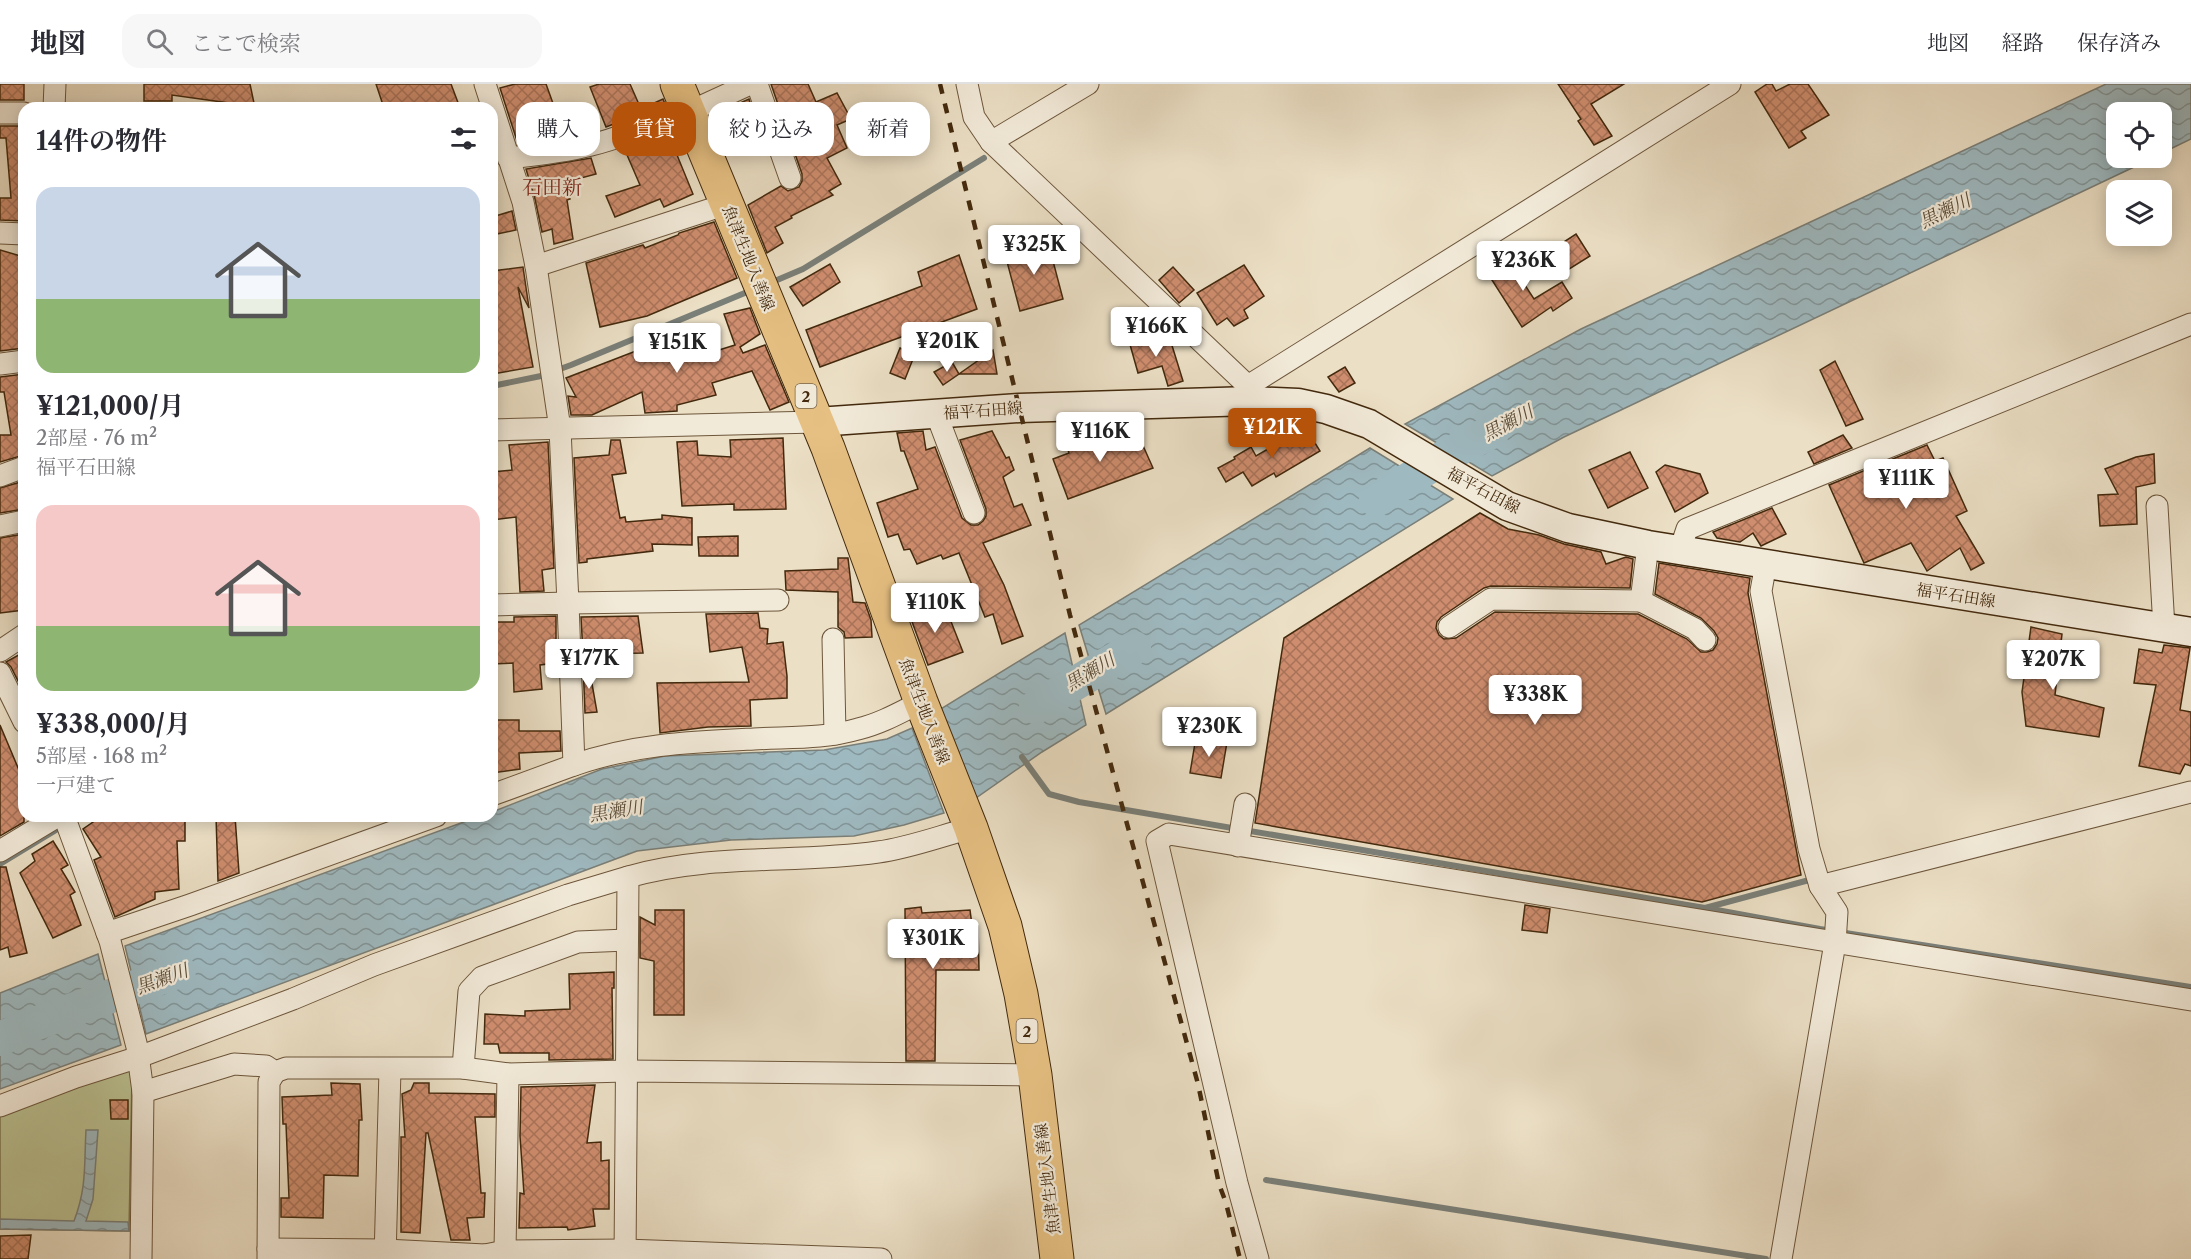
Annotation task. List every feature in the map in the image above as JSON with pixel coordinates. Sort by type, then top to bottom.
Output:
[{"type":"main road","name":"魚津生地入善線","points":[[696,129],[817,422],[1005,926],[1021,994],[1035,1075],[1057,1259]]},
{"type":"main road","name":"福平石田線","points":[[817,422],[1250,394],[1326,408],[1369,424],[1507,506],[1568,528],[1648,545],[2177,630]]},
{"type":"street","points":[[54,102],[55,84]]},
{"type":"street","points":[[484,84],[490,102]]},
{"type":"street","points":[[685,102],[750,84]]},
{"type":"street","points":[[757,84],[790,178]]},
{"type":"street","points":[[967,84],[974,117],[991,142],[1250,394],[1730,84]]},
{"type":"street","points":[[991,142],[1088,84]]},
{"type":"street","points":[[0,113],[18,112]]},
{"type":"street","points":[[498,127],[523,202],[536,266],[560,429],[574,765]]},
{"type":"street","points":[[508,158],[553,153],[593,145],[612,136]]},
{"type":"street","points":[[536,266],[727,204]]},
{"type":"street","points":[[0,233],[18,234]]},
{"type":"street","points":[[1680,550],[1687,529],[2191,324]]},
{"type":"street","points":[[0,364],[18,362]]},
{"type":"street","points":[[936,413],[974,513]]},
{"type":"street","points":[[498,430],[817,422]]},
{"type":"street","points":[[0,476],[18,468]]},
{"type":"street","points":[[2157,506],[2177,630]]},
{"type":"street","points":[[0,526],[18,522]]},
{"type":"street","points":[[1641,601],[1648,545]]},
{"type":"street","points":[[1766,563],[1761,591],[1809,849],[1820,886],[1837,912],[1835,943],[1781,1259]]},
{"type":"street","points":[[498,605],[778,600]]},
{"type":"street","points":[[1449,627],[1491,600],[1641,601],[1695,629],[1706,640]]},
{"type":"street","points":[[0,651],[18,639]]},
{"type":"street","points":[[833,639],[835,734]]},
{"type":"street","points":[[0,673],[18,710]]},
{"type":"street","points":[[498,793],[574,765],[640,747],[670,743],[820,737],[859,729],[923,707]]},
{"type":"street","points":[[1820,886],[2191,792]]},
{"type":"street","points":[[1238,846],[1245,804]]},
{"type":"street","points":[[0,1106],[138,1052],[293,999],[374,965],[568,895],[628,877],[660,868],[730,860],[879,852],[967,820]]},
{"type":"street","points":[[0,851],[47,822]]},
{"type":"street","points":[[66,822],[108,937],[138,1052],[143,1092],[141,1259]]},
{"type":"street","points":[[108,937],[420,822]]},
{"type":"street","points":[[1258,1259],[1237,1183],[1157,841],[1169,834],[2191,1000]]},
{"type":"street","points":[[625,1255],[628,877]]},
{"type":"street","points":[[463,1068],[469,991],[482,977],[578,942],[627,940]]},
{"type":"street","points":[[143,1092],[234,1064],[266,1066],[275,1072]]},
{"type":"street","points":[[881,1259],[625,1255],[268,1254],[269,1082],[275,1072],[286,1068],[463,1068],[508,1074],[626,1071],[1035,1075]]},
{"type":"street","points":[[385,1255],[390,1069]]},
{"type":"street","points":[[492,1255],[508,1074]]},
{"type":"green space","points":[[128,1066],[132,1076],[129,1231],[0,1229],[0,1111]]},
{"type":"water","points":[[2106,84],[2191,84],[2191,139],[2172,148],[2172,102],[2106,102],[2106,168],[2132,168],[1564,437],[1492,476],[1405,424],[1581,329]]},
{"type":"water","points":[[1370,448],[1453,499],[1106,714],[1079,625]]},
{"type":"water","points":[[1065,633],[1086,725],[1042,752],[973,800],[939,710]]},
{"type":"water","points":[[912,728],[944,813],[854,836],[731,840],[637,851],[146,1034],[125,946],[464,822],[498,822],[498,810],[602,769],[665,756],[824,750],[887,739]]},
{"type":"water","points":[[98,954],[121,1045],[0,1089],[0,993]]},
{"type":"water","points":[[86,1130],[98,1130],[93,1199],[86,1221],[128,1222],[129,1231],[0,1229],[0,1219],[74,1221],[83,1186]]},
{"type":"building","points":[[0,84],[24,84],[24,100],[0,100]]},
{"type":"building","points":[[144,84],[250,84],[254,102],[222,102],[172,95],[172,101],[144,101]]},
{"type":"building","points":[[376,84],[451,84],[458,102],[382,102]]},
{"type":"building","points":[[515,84],[546,84],[552,102],[516,102],[516,138],[500,88]]},
{"type":"building","points":[[599,84],[630,84],[638,102],[612,102],[612,125],[606,127],[600,112],[600,102],[596,102],[590,87]]},
{"type":"building","points":[[771,84],[808,84],[816,102],[777,102]]},
{"type":"building","points":[[1558,84],[1624,84],[1591,104],[1612,136],[1594,145],[1578,121],[1581,119]]},
{"type":"building","points":[[1767,84],[1772,84],[1776,91],[1790,84],[1808,84],[1829,115],[1801,131],[1806,138],[1789,148],[1755,92]]},
{"type":"building","points":[[837,93],[846,110],[846,121],[837,125],[846,148],[834,154],[834,102],[816,102]]},
{"type":"building","points":[[0,126],[18,126],[18,221],[0,220],[0,198],[11,198],[6,138],[0,138]]},
{"type":"building","points":[[627,156],[677,156],[693,194],[664,207],[660,199],[615,217],[606,196],[640,185]]},
{"type":"building","points":[[796,156],[831,156],[827,158],[841,184],[829,191],[833,195],[791,216],[792,218],[775,227],[783,243],[767,253],[748,205],[781,186],[788,191],[799,187],[802,174]]},
{"type":"building","points":[[591,158],[596,174],[566,182],[570,199],[567,200],[573,239],[554,244],[552,229],[542,232],[526,169]]},
{"type":"building","points":[[512,211],[516,230],[498,234],[498,215]]},
{"type":"building","points":[[714,222],[737,278],[647,316],[600,327],[586,263],[643,245],[645,248],[679,233]]},
{"type":"building","points":[[1576,234],[1590,256],[1566,271],[1553,249]]},
{"type":"building","points":[[1048,242],[1063,299],[1020,311],[1005,254]]},
{"type":"building","points":[[0,250],[18,255],[18,349],[0,351]]},
{"type":"building","points":[[1504,253],[1534,299],[1562,282],[1572,298],[1553,311],[1551,307],[1522,327],[1483,266]]},
{"type":"building","points":[[959,255],[977,309],[820,367],[806,330],[922,286],[918,272]]},
{"type":"building","points":[[830,264],[840,282],[803,306],[790,287]]},
{"type":"building","points":[[1244,265],[1264,296],[1244,310],[1248,318],[1234,326],[1227,318],[1217,325],[1197,293]]},
{"type":"building","points":[[523,267],[529,308],[518,287],[533,367],[498,373],[498,270]]},
{"type":"building","points":[[1173,267],[1194,290],[1179,303],[1159,280]]},
{"type":"building","points":[[750,308],[760,334],[740,347],[743,353],[765,345],[789,402],[770,410],[752,371],[712,383],[716,395],[677,405],[677,411],[645,413],[642,392],[592,415],[571,415],[568,396],[576,397],[566,378],[667,339],[670,350],[699,342],[703,355],[735,345],[724,314]]},
{"type":"building","points":[[1151,335],[1154,344],[1170,339],[1183,381],[1168,386],[1162,366],[1138,373],[1129,341]]},
{"type":"building","points":[[900,348],[915,354],[905,379],[890,373]]},
{"type":"building","points":[[993,350],[997,374],[959,374]]},
{"type":"building","points":[[1835,361],[1863,419],[1846,426],[1820,370]]},
{"type":"building","points":[[952,362],[959,374],[943,385],[934,372]]},
{"type":"building","points":[[1345,367],[1355,383],[1339,392],[1328,377]]},
{"type":"building","points":[[18,375],[18,457],[0,462],[0,435],[11,435],[4,392],[0,392],[0,377]]},
{"type":"building","points":[[1305,427],[1320,451],[1276,477],[1274,473],[1252,486],[1243,472],[1226,482],[1218,468],[1251,447],[1256,456]]},
{"type":"building","points":[[1136,430],[1153,468],[1068,499],[1053,459],[1069,453],[1064,437],[1081,432],[1085,448]]},
{"type":"building","points":[[923,431],[926,450],[935,447],[962,518],[971,525],[978,525],[983,521],[986,509],[960,440],[992,431],[1006,458],[1009,457],[1014,470],[1003,477],[1014,507],[1022,504],[1031,525],[983,543],[1004,585],[1023,636],[1002,644],[993,614],[985,617],[959,553],[943,559],[941,555],[917,564],[910,549],[904,550],[898,534],[888,537],[877,503],[918,489],[904,451],[901,451],[897,433]]},
{"type":"building","points":[[1843,435],[1852,448],[1814,464],[1808,452]]},
{"type":"building","points":[[783,438],[786,509],[734,510],[734,504],[682,506],[677,442],[697,441],[698,455],[731,457],[730,440]]},
{"type":"building","points":[[611,440],[620,440],[626,473],[612,475],[620,518],[625,517],[626,522],[662,519],[662,515],[692,518],[692,545],[652,544],[653,551],[587,559],[587,562],[579,563],[574,458],[609,455]]},
{"type":"building","points":[[548,442],[554,568],[542,570],[544,591],[520,592],[516,517],[498,519],[498,471],[512,470],[509,445]]},
{"type":"building","points":[[1927,445],[1935,461],[1943,458],[1967,511],[1956,516],[1984,563],[1971,570],[1960,548],[1927,571],[1911,543],[1864,563],[1829,485]]},
{"type":"building","points":[[1630,452],[1648,488],[1608,508],[1589,470]]},
{"type":"building","points":[[2154,454],[2155,483],[2136,487],[2137,524],[2100,526],[2098,495],[2118,494],[2105,469],[2136,457]]},
{"type":"building","points":[[1665,465],[1700,474],[1708,493],[1675,512],[1656,472]]},
{"type":"building","points":[[18,483],[18,510],[0,513],[0,488]]},
{"type":"building","points":[[1772,508],[1786,534],[1761,546],[1753,533],[1740,542],[1717,538],[1713,532]]},
{"type":"building","points":[[1480,513],[1508,529],[1601,552],[1606,564],[1626,557],[1633,559],[1630,588],[1491,586],[1484,588],[1441,617],[1436,628],[1444,639],[1456,638],[1495,612],[1638,614],[1687,639],[1701,652],[1707,652],[1713,650],[1717,644],[1718,638],[1714,631],[1701,618],[1655,594],[1659,563],[1750,578],[1748,593],[1801,875],[1702,902],[1255,823],[1284,638]]},
{"type":"building","points":[[18,535],[18,611],[0,613],[0,538]]},
{"type":"building","points":[[738,536],[738,556],[699,556],[698,537]]},
{"type":"building","points":[[838,558],[848,558],[853,602],[865,603],[871,620],[872,637],[845,638],[844,632],[838,627],[838,592],[786,590],[785,571],[838,569]]},
{"type":"building","points":[[926,603],[930,613],[946,609],[963,652],[928,665],[908,611]]},
{"type":"building","points":[[758,613],[760,628],[768,629],[767,644],[783,642],[787,698],[750,700],[751,726],[708,727],[660,733],[657,683],[749,682],[742,647],[710,652],[706,614]]},
{"type":"building","points":[[556,616],[556,663],[540,665],[542,689],[514,692],[513,663],[498,664],[498,622],[514,622],[514,617]]},
{"type":"building","points":[[638,616],[643,653],[583,654],[581,617]]},
{"type":"building","points":[[2031,627],[2062,634],[2055,695],[2104,708],[2099,737],[2026,726],[2022,692]]},
{"type":"building","points":[[2164,645],[2190,648],[2180,710],[2191,712],[2191,766],[2185,764],[2180,774],[2139,766],[2156,685],[2134,683],[2139,649],[2162,653]]},
{"type":"building","points":[[18,655],[18,681],[11,667],[6,662]]},
{"type":"building","points":[[583,661],[588,661],[597,712],[585,713]]},
{"type":"building","points":[[498,720],[519,720],[519,731],[560,731],[561,751],[519,753],[520,769],[498,772]]},
{"type":"building","points":[[0,725],[18,768],[18,822],[24,822],[0,836]]},
{"type":"building","points":[[1196,737],[1227,742],[1221,778],[1190,773]]},
{"type":"building","points":[[93,822],[185,822],[185,841],[177,841],[179,889],[155,892],[155,899],[115,917],[94,860],[101,857],[83,829]]},
{"type":"building","points":[[216,822],[235,822],[239,873],[218,881]]},
{"type":"building","points":[[53,841],[68,865],[61,869],[75,892],[70,895],[81,925],[53,938],[20,873],[35,861],[32,854]]},
{"type":"building","points":[[0,867],[6,867],[27,953],[10,957],[8,947],[0,950]]},
{"type":"building","points":[[1525,905],[1550,909],[1547,933],[1522,930]]},
{"type":"building","points":[[921,907],[922,913],[970,910],[972,925],[978,926],[979,970],[936,970],[935,1061],[906,1061],[905,909]]},
{"type":"building","points":[[655,910],[684,910],[684,1015],[654,1015],[654,961],[640,958],[640,917],[655,925]]},
{"type":"building","points":[[614,972],[614,988],[612,988],[613,1059],[549,1060],[549,1053],[500,1053],[498,1044],[484,1044],[485,1014],[525,1016],[525,1011],[570,1009],[569,974]]},
{"type":"building","points":[[331,1083],[360,1084],[362,1120],[359,1120],[358,1176],[324,1175],[323,1218],[281,1217],[281,1198],[289,1198],[286,1124],[283,1124],[282,1097],[332,1095]]},
{"type":"building","points":[[414,1083],[429,1083],[429,1093],[495,1094],[495,1117],[475,1117],[481,1193],[485,1193],[484,1217],[467,1218],[470,1240],[451,1240],[428,1133],[426,1133],[420,1233],[401,1232],[401,1137],[405,1137],[402,1094],[411,1090]]},
{"type":"building","points":[[595,1085],[587,1143],[601,1142],[601,1161],[609,1160],[609,1209],[593,1209],[595,1226],[568,1230],[567,1227],[519,1228],[520,1193],[524,1194],[520,1136],[521,1087]]},
{"type":"building","points":[[110,1100],[128,1100],[128,1119],[111,1119]]},
{"type":"building","points":[[31,1235],[28,1259],[0,1259],[0,1236]]},
{"type":"waterway","points":[[770,283],[803,269],[984,158]]},
{"type":"waterway","points":[[498,385],[541,376],[571,365],[752,290]]},
{"type":"waterway","name":"黒瀬川","points":[[1376,500],[1451,453],[1493,431]]},
{"type":"waterway","name":"黒瀬川","points":[[1036,707],[1134,648]]},
{"type":"waterway","points":[[1022,757],[1049,794],[1079,802],[1705,908],[1813,879]]},
{"type":"waterway","points":[[0,864],[69,822]]},
{"type":"waterway","points":[[1706,908],[1820,929],[2191,987]]},
{"type":"waterway","name":"黒瀬川","points":[[0,1039],[29,1026],[179,971]]},
{"type":"waterway","points":[[1266,1180],[1766,1259]]},
{"type":"railway","points":[[940,84],[1070,615],[1198,1084],[1219,1184],[1240,1259]]},
{"type":"district","name":"石田新","points":[[552,187]]}]
